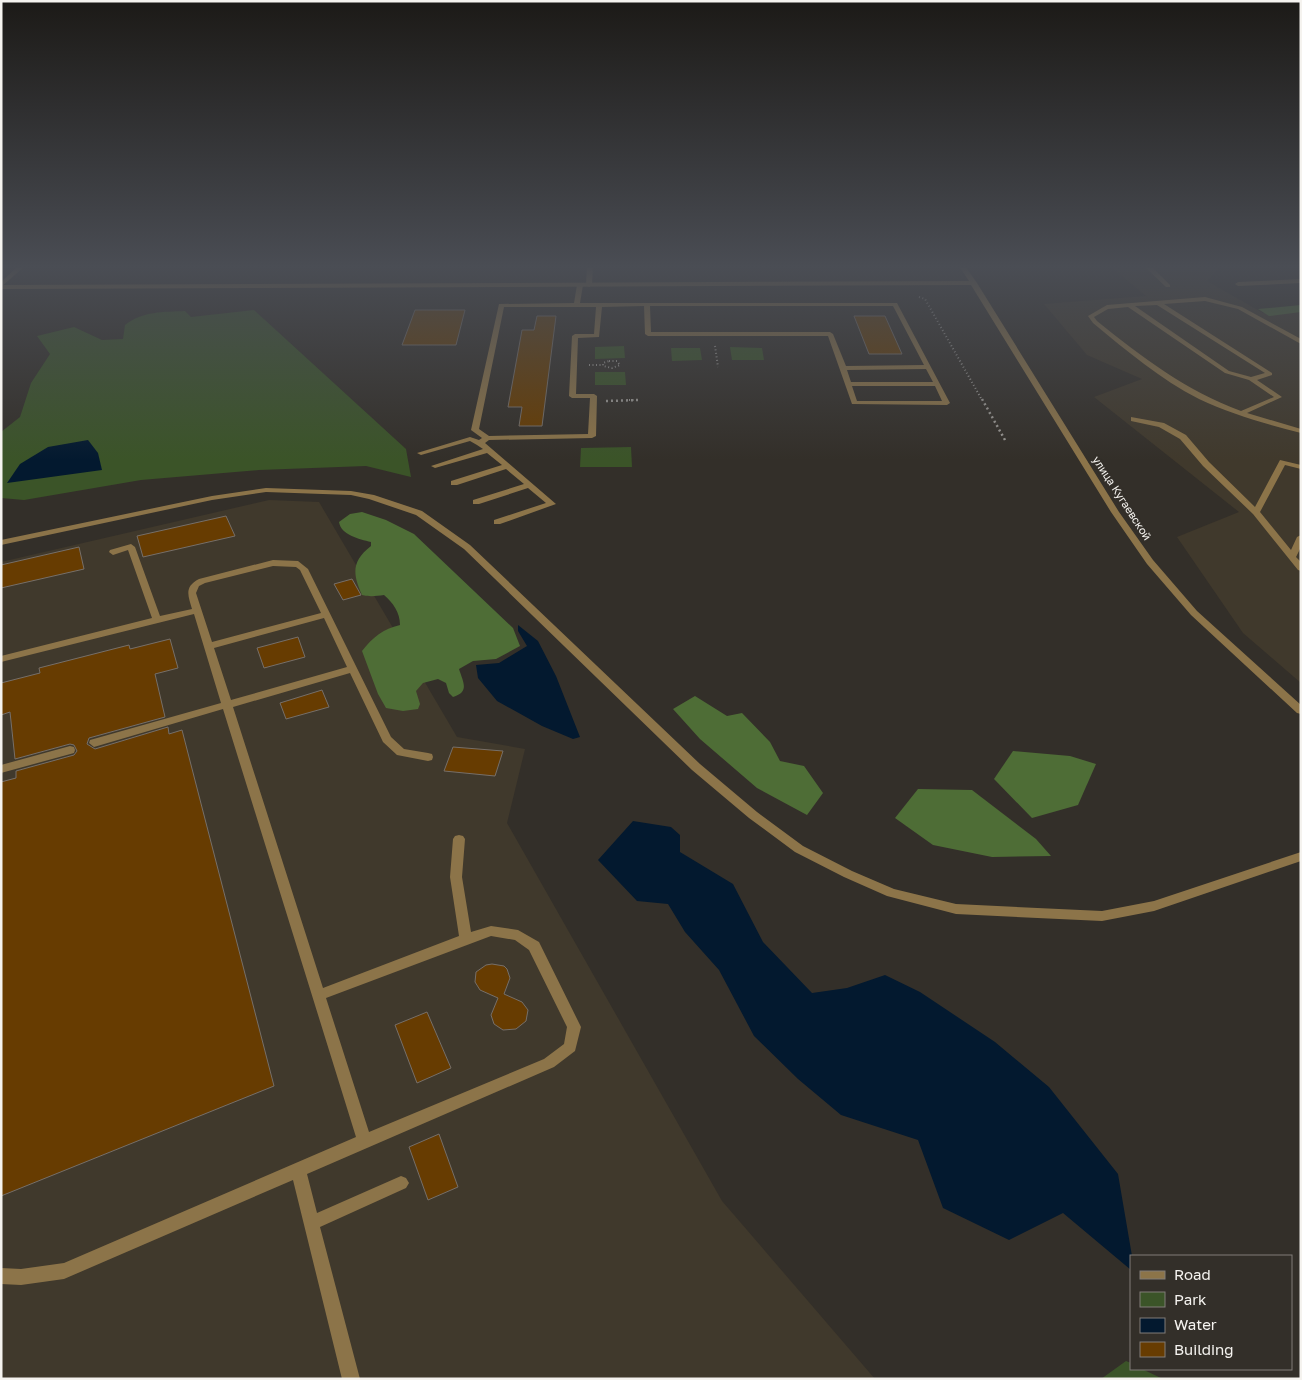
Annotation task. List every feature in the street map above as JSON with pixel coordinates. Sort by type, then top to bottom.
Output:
[{"type":"street","points":[[496,330],[475,430],[484,440],[489,450],[552,504],[497,522]]},
{"type":"street","points":[[421,453],[470,439],[592,436],[594,396],[572,396],[575,336],[598,336],[598,330]]},
{"type":"street","points":[[648,330],[648,334],[830,334],[854,403],[947,403],[909,330]]},
{"type":"street","name":"улица Кугаевской","points":[[1003,330],[1115,512],[1150,562],[1194,613],[1301,711]]},
{"type":"street","points":[[1106,330],[1162,374],[1190,391],[1241,413],[1301,431]]},
{"type":"street","points":[[1166,330],[1227,372],[1251,379],[1279,397],[1241,413]]},
{"type":"street","points":[[1201,330],[1270,374],[1251,379]]},
{"type":"street","points":[[1280,330],[1301,342]]},
{"type":"street","points":[[843,368],[929,367]]},
{"type":"street","points":[[848,384],[937,384]]},
{"type":"street","points":[[1134,419],[1161,425],[1183,438],[1206,464],[1256,512],[1296,558],[1301,568]]},
{"type":"street","points":[[435,466],[489,450]]},
{"type":"street","points":[[1256,512],[1283,462],[1301,467]]},
{"type":"street","points":[[454,483],[508,466]]},
{"type":"street","points":[[476,502],[530,485]]},
{"type":"street","points":[[1,543],[212,498],[266,490],[351,493],[371,497],[419,512],[466,547],[696,767],[776,832],[799,849],[891,893],[956,909],[1102,916],[1154,906],[1301,856]]},
{"type":"street","points":[[1296,558],[1301,537]]},
{"type":"street","points":[[113,552],[131,548],[157,620]]},
{"type":"street","points":[[365,1141],[197,610],[192,592],[195,585],[202,581],[273,563],[288,562],[298,564],[304,569],[387,739],[401,752],[428,757]]},
{"type":"street","points":[[1,659],[197,610]]},
{"type":"street","points":[[209,646],[326,615]]},
{"type":"street","points":[[94,743],[352,670]]},
{"type":"street","points":[[1,769],[70,750]]},
{"type":"street","points":[[460,839],[456,878],[466,939]]},
{"type":"street","points":[[1,1276],[21,1277],[64,1271],[549,1063],[570,1047],[574,1026],[534,946],[518,934],[491,931],[319,995]]},
{"type":"street","points":[[298,1170],[352,1379]]},
{"type":"street","points":[[311,1223],[401,1183]]},
{"type":"path","points":[[942,330],[1004,440]]},
{"type":"path","points":[[609,361],[617,362],[620,365],[615,368],[605,368],[602,365],[609,361]]},
{"type":"path","points":[[593,401],[640,400]]},
{"type":"shaded area","points":[[1066,330],[1301,330],[1301,683],[1243,633],[1177,537],[1239,512],[1094,397],[1142,379],[1087,355]]},
{"type":"shaded area","points":[[269,500],[319,502],[457,737],[525,749],[507,823],[722,1201],[875,1379],[1,1379],[1,562]]},
{"type":"green space","points":[[60,330],[81,330],[102,340],[123,339],[124,330],[276,330],[406,449],[411,477],[366,466],[259,470],[141,480],[24,500],[1,498],[1,432],[20,417],[31,383],[50,354],[37,336]]},
{"type":"green space","points":[[624,346],[625,358],[595,359],[595,347]]},
{"type":"green space","points":[[730,347],[762,348],[764,360],[732,360]]},
{"type":"green space","points":[[671,348],[700,348],[702,360],[672,361]]},
{"type":"green space","points":[[595,372],[625,372],[626,385],[595,385]]},
{"type":"green space","points":[[631,447],[632,467],[580,467],[581,448]]},
{"type":"green space","points":[[362,512],[386,520],[414,534],[513,628],[520,646],[496,659],[473,661],[459,669],[464,686],[462,692],[458,695],[453,697],[449,693],[446,683],[438,679],[423,683],[416,691],[420,704],[418,709],[403,711],[386,708],[378,694],[362,651],[379,634],[400,625],[400,620],[395,608],[384,595],[362,595],[359,587],[355,574],[357,562],[371,546],[371,542],[356,538],[347,533],[340,526],[339,522],[350,514]]},
{"type":"green space","points":[[695,696],[727,716],[742,713],[770,742],[780,761],[804,766],[823,793],[807,815],[757,788],[700,739],[673,709]]},
{"type":"green space","points":[[1013,751],[1070,756],[1096,764],[1078,805],[1032,818],[994,779]]},
{"type":"green space","points":[[918,789],[972,790],[1036,839],[1051,856],[992,857],[933,845],[895,818]]},
{"type":"green space","points":[[1126,1361],[1130,1363],[1130,1370],[1144,1370],[1163,1379],[1101,1379]]},
{"type":"water","points":[[88,440],[98,453],[102,470],[7,483],[20,464],[48,447]]},
{"type":"water","points":[[518,625],[538,641],[556,676],[580,737],[573,739],[542,726],[497,701],[478,678],[476,665],[499,663],[527,646],[518,631]]},
{"type":"water","points":[[633,821],[671,827],[680,835],[680,852],[733,884],[763,942],[812,993],[847,988],[885,975],[920,992],[995,1042],[1049,1087],[1118,1174],[1132,1255],[1130,1255],[1130,1269],[1063,1213],[1009,1240],[943,1208],[918,1140],[841,1115],[798,1079],[754,1036],[719,970],[685,932],[668,904],[637,901],[598,860]]},
{"type":"building","points":[[407,330],[460,330],[456,345],[402,345]]},
{"type":"building","points":[[522,330],[554,330],[542,426],[519,426],[522,407],[508,407]]},
{"type":"building","points":[[860,330],[891,330],[902,354],[869,354]]},
{"type":"building","points":[[226,516],[235,536],[143,557],[137,536]]},
{"type":"building","points":[[79,547],[84,569],[1,588],[1,565]]},
{"type":"building","points":[[352,579],[361,595],[343,600],[334,584]]},
{"type":"building","points":[[298,637],[305,657],[264,668],[257,648]]},
{"type":"building","points":[[170,639],[178,668],[155,674],[165,717],[89,738],[87,744],[95,749],[168,727],[169,734],[182,730],[274,1086],[1,1196],[1,782],[16,778],[16,771],[74,755],[77,751],[74,745],[70,744],[15,759],[10,712],[1,715],[1,683],[40,673],[39,668],[129,645],[130,649]]},
{"type":"building","points":[[322,690],[329,707],[286,719],[280,703]]},
{"type":"building","points":[[453,747],[503,751],[495,776],[444,771]]},
{"type":"building","points":[[486,965],[504,966],[507,969],[510,978],[504,994],[522,1002],[528,1010],[526,1021],[516,1029],[503,1030],[494,1024],[491,1015],[498,998],[480,990],[475,982],[476,972]]},
{"type":"building","points":[[427,1012],[451,1068],[417,1083],[395,1025]]},
{"type":"building","points":[[439,1134],[458,1187],[428,1200],[409,1147]]}]
